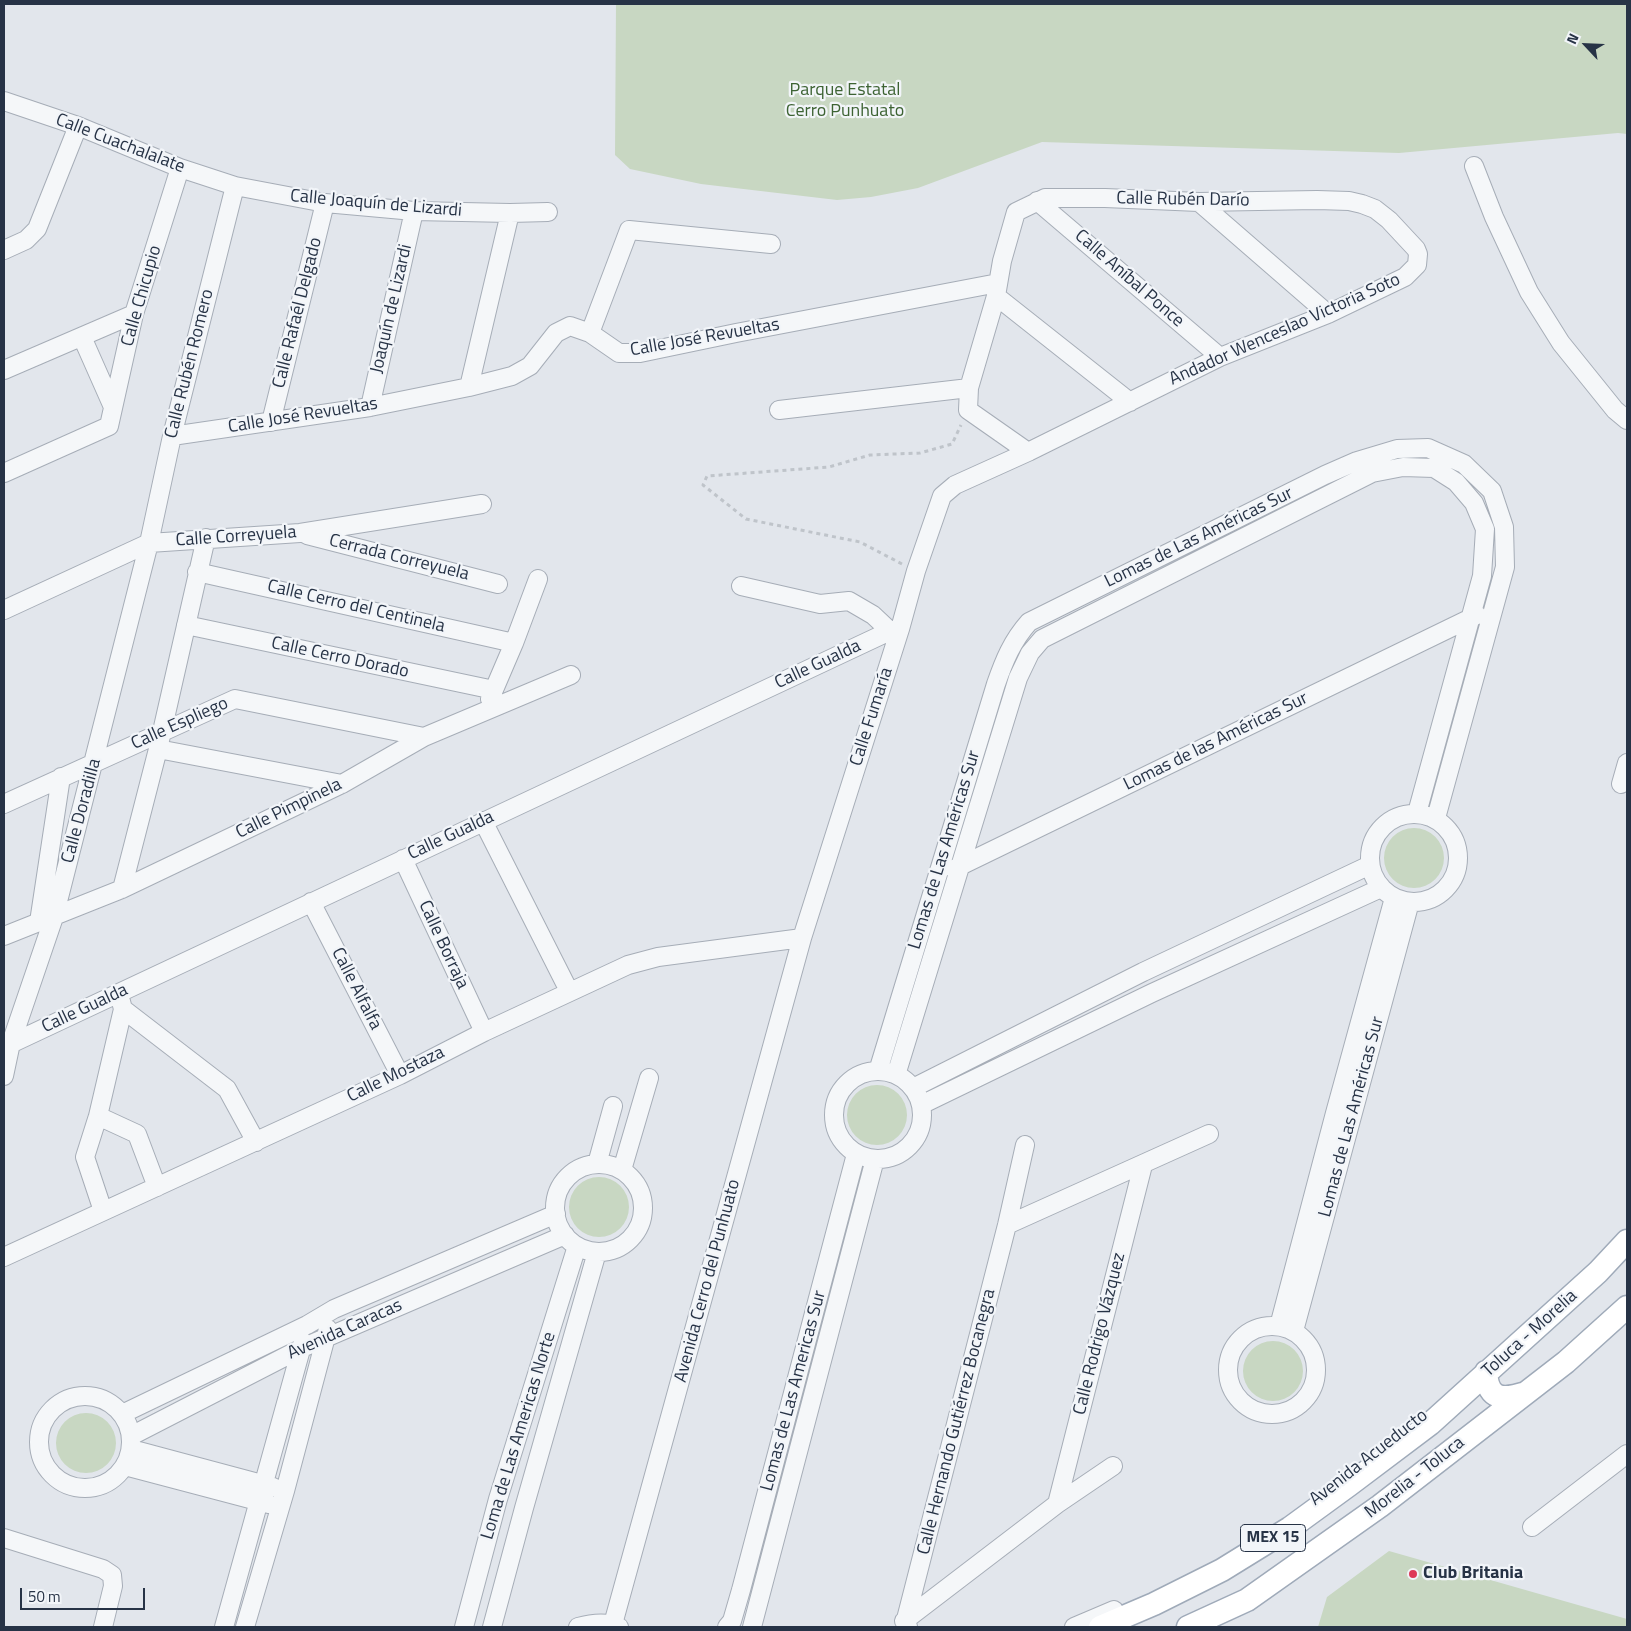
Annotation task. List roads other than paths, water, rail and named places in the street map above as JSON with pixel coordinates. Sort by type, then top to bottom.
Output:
[{"type":"main road","name":"Toluca - Morelia","points":[[1430,1424],[1598,1272],[1627,1241]]},
{"type":"main road","name":"Morelia - Toluca","points":[[1188,1627],[1247,1600],[1380,1506],[1566,1362],[1627,1307]]},
{"type":"main road","points":[[1486,1372],[1490,1390],[1500,1398],[1510,1398],[1526,1394]]},
{"type":"main road","points":[[1453,1403],[1468,1406],[1474,1413],[1476,1422],[1472,1434]]},
{"type":"main road","name":"Morelia - Toluca","points":[[1100,1627],[1154,1604],[1222,1570],[1290,1528],[1430,1424]]},
{"type":"street","name":"Calle Cuachalalate","points":[[4,101],[78,126],[180,168],[235,186]]},
{"type":"street","points":[[4,250],[26,240],[37,229],[78,126]]},
{"type":"street","points":[[1474,166],[1494,217],[1529,292],[1561,343],[1616,410],[1627,420]]},
{"type":"street","name":"Calle Chicupio","points":[[4,473],[109,426],[134,314],[180,168]]},
{"type":"street","name":"Calle Joaquín de Lizardi","points":[[235,186],[325,203],[414,211],[548,212]]},
{"type":"street","name":"Calle Rubén Romero","points":[[149,542],[172,436],[235,186]]},
{"type":"street","name":"Calle Rubén Darío","points":[[1028,452],[968,410],[968,388],[997,289],[1016,212],[1045,198],[1105,198],[1199,202],[1316,200],[1362,204],[1375,209],[1389,220],[1412,244]]},
{"type":"street","name":"Calle Aníbal Ponce","points":[[1037,201],[1220,358]]},
{"type":"street","points":[[1199,202],[1328,314]]},
{"type":"street","name":"Calle Rafaél Delgado","points":[[271,422],[325,203]]},
{"type":"street","name":"Joaquín de Lizardi","points":[[370,407],[414,211]]},
{"type":"street","points":[[469,387],[510,213]]},
{"type":"street","points":[[590,334],[629,230],[771,244]]},
{"type":"street","name":"Andador Wenceslao Victoria Soto","points":[[942,496],[955,485],[1028,452],[1220,358],[1328,314],[1405,277],[1417,265],[1418,254],[1412,244]]},
{"type":"street","points":[[997,289],[1130,402]]},
{"type":"street","name":"Calle José Revueltas","points":[[172,436],[370,407],[469,387],[512,376],[530,366],[556,333],[570,326],[590,334],[619,353],[640,353],[736,333],[997,289]]},
{"type":"street","points":[[4,370],[134,314]]},
{"type":"street","points":[[82,336],[113,407]]},
{"type":"street","points":[[779,410],[968,388]]},
{"type":"street","name":"Lomas de Las Américas Sur","points":[[878,1071],[996,684],[1005,658],[1017,635],[1029,622],[1325,475],[1357,461],[1397,449],[1428,448],[1464,464],[1492,491],[1504,527],[1504,567],[1436,818]]},
{"type":"street","name":"Lomas de Las Américas Sur","points":[[896,1075],[1018,678],[1030,653],[1042,639],[1372,473],[1403,467],[1434,468],[1456,482],[1474,503],[1485,529],[1482,576],[1416,813]]},
{"type":"street","name":"Calle Fumaría","points":[[802,938],[895,630],[942,496]]},
{"type":"street","name":"Calle Correyuela","points":[[4,610],[149,542],[300,533],[482,504]]},
{"type":"street","name":"Cerrada Correyuela","points":[[300,533],[498,584]]},
{"type":"street","points":[[1204,536],[1214,553]]},
{"type":"street","points":[[122,889],[158,749],[206,538]]},
{"type":"street","name":"Calle Doradilla","points":[[4,1076],[7,1045],[94,762],[149,542]]},
{"type":"street","name":"Calle Cerro del Centinela","points":[[197,572],[514,643]]},
{"type":"street","points":[[483,713],[514,643],[538,579]]},
{"type":"street","points":[[741,586],[820,604],[849,601],[895,630]]},
{"type":"street","name":"Lomas de las Américas Sur","points":[[938,876],[961,867],[1494,608]]},
{"type":"street","name":"Calle Cerro Dorado","points":[[186,625],[494,690]]},
{"type":"street","name":"Calle Gualda","points":[[7,1045],[121,1002],[311,902],[895,630]]},
{"type":"street","name":"Calle Pimpinela","points":[[4,936],[122,889],[342,784],[424,737],[571,675]]},
{"type":"street","name":"Calle Espliego","points":[[4,804],[236,699],[424,737]]},
{"type":"street","points":[[158,749],[342,784]]},
{"type":"street","points":[[1621,784],[1627,763]]},
{"type":"street","points":[[47,919],[61,777]]},
{"type":"street","points":[[921,1105],[1152,993],[1395,896],[1427,901],[1442,892],[1453,879],[1458,862],[1457,845],[1449,830],[1436,818],[1427,814],[1416,813],[1401,815],[1386,822],[1376,834],[1370,849],[1370,865],[1374,877],[1395,896]]},
{"type":"street","points":[[483,821],[569,991]]},
{"type":"street","name":"Calle Borraja","points":[[403,859],[484,1032]]},
{"type":"street","points":[[913,1088],[1143,972],[1370,865]]},
{"type":"street","name":"Lomas de Las Américas Sur","points":[[1287,1329],[1343,1115],[1395,896]]},
{"type":"street","name":"Calle Alfalfa","points":[[311,902],[400,1075]]},
{"type":"street","name":"Calle Mostaza","points":[[4,1257],[400,1075],[484,1032],[628,965],[658,957],[802,938]]},
{"type":"street","name":"Avenida Cerro del Punhuato","points":[[616,1626],[802,938]]},
{"type":"street","points":[[1143,972],[1152,993]]},
{"type":"street","points":[[103,1211],[86,1157],[98,1116],[121,1002],[227,1089],[256,1142]]},
{"type":"street","points":[[878,1071],[896,1075],[913,1088],[921,1105],[922,1119],[918,1132],[911,1144],[901,1152],[888,1158],[875,1160],[856,1154],[842,1141],[834,1124],[837,1098],[853,1078],[865,1072],[878,1071]]},
{"type":"street","points":[[622,1170],[649,1078]]},
{"type":"street","points":[[597,1164],[613,1106]]},
{"type":"street","points":[[98,1116],[137,1134],[157,1187]]},
{"type":"street","points":[[1007,1225],[1209,1134]]},
{"type":"street","name":"Calle Hernando Gutiérrez Bocanegra","points":[[903,1625],[1007,1225],[1025,1146]]},
{"type":"street","name":"Lomas de Las Americas Sur","points":[[727,1627],[732,1621],[741,1590],[856,1154]]},
{"type":"street","name":"Lomas de Las Americas Sur","points":[[752,1627],[875,1160]]},
{"type":"street","points":[[597,1164],[610,1165],[622,1170],[633,1179],[640,1192],[643,1206],[641,1220],[634,1233],[624,1243],[611,1250],[597,1252],[586,1250],[571,1240],[559,1225],[556,1214],[557,1196],[565,1180],[574,1171],[585,1166],[597,1164]]},
{"type":"street","name":"Calle Rodrigo Vázquez","points":[[1057,1504],[1143,1165]]},
{"type":"street","name":"Avenida Caracas","points":[[122,1414],[334,1309],[556,1214]]},
{"type":"street","name":"Avenida Caracas","points":[[131,1442],[302,1348],[571,1240]]},
{"type":"street","name":"Loma de Las Americas Norte","points":[[466,1622],[498,1499],[571,1240]]},
{"type":"street","name":"Loma de Las Americas Norte","points":[[492,1627],[597,1252]]},
{"type":"street","points":[[245,1627],[285,1491],[334,1309]]},
{"type":"street","points":[[224,1627],[302,1348],[307,1324]]},
{"type":"street","points":[[1264,1326],[1287,1329],[1306,1341],[1314,1354],[1317,1369],[1314,1385],[1307,1398],[1295,1409],[1281,1414],[1265,1414],[1251,1410],[1239,1400],[1231,1386],[1228,1371],[1230,1356],[1238,1342],[1250,1332],[1264,1326]]},
{"type":"street","points":[[794,1388],[814,1392]]},
{"type":"street","points":[[84,1396],[98,1398],[112,1404],[122,1414],[128,1424],[131,1442],[125,1466],[115,1478],[103,1485],[88,1488],[74,1487],[60,1481],[50,1472],[42,1459],[40,1445],[41,1430],[47,1417],[57,1406],[70,1399],[84,1396]]},
{"type":"street","name":"Avenida Acueducto","points":[[1074,1627],[1212,1567],[1262,1537],[1328,1492],[1436,1406],[1453,1403]]},
{"type":"street","points":[[131,1442],[285,1491]]},
{"type":"street","points":[[1532,1527],[1625,1460]]},
{"type":"street","points":[[125,1466],[260,1501],[280,1508]]},
{"type":"street","points":[[903,1625],[1057,1504],[1112,1466]]},
{"type":"street","points":[[498,1499],[524,1508]]},
{"type":"street","points":[[4,1538],[103,1569],[112,1575],[113,1586],[102,1627]]},
{"type":"street","points":[[578,1627],[595,1623],[616,1626]]},
{"type":"place","name":"Club Britania","points":[[1413,1574]]},
{"type":"park label","name":"Parque Estatal Cerro Punhuato","points":[[845,101]]}]
